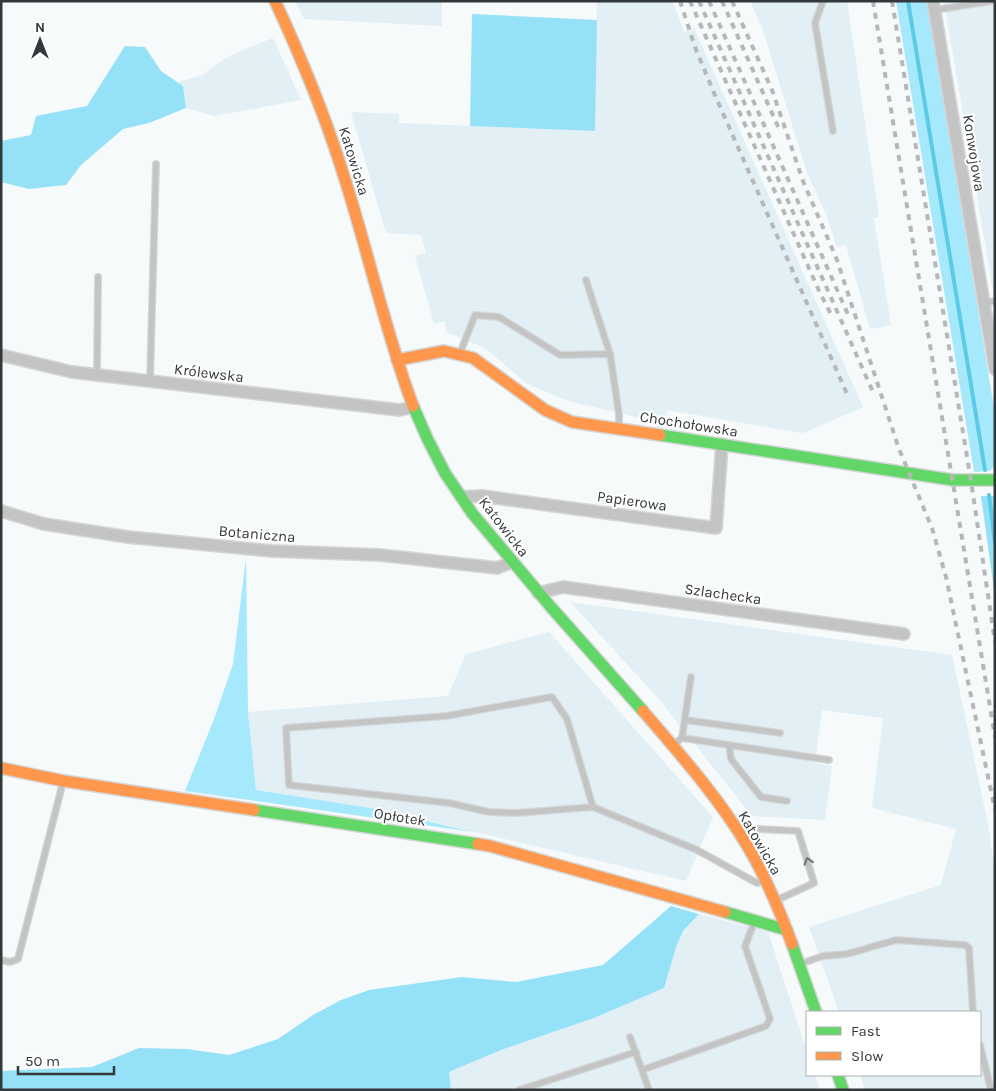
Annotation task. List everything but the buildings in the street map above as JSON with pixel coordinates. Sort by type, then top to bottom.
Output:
[{"type":"street","name":"Katowicka","points":[[275,1],[295,43],[325,117],[348,189],[397,360],[422,428],[446,474],[461,497],[512,562],[672,746],[708,789],[737,828],[775,901],[816,1011]]},
{"type":"street","name":"Konwojowa","points":[[934,6],[989,302],[995,369]]},
{"type":"street","name":"Chochołowska","points":[[397,360],[444,351],[473,358],[545,410],[572,422],[953,480],[995,480]]},
{"type":"street","name":"Królewska","points":[[1,356],[72,372],[399,410],[414,407]]},
{"type":"street","name":"Papierowa","points":[[461,497],[482,496],[716,528],[722,444]]},
{"type":"street","name":"Botaniczna","points":[[1,511],[44,524],[128,537],[272,551],[380,556],[497,568],[512,562]]},
{"type":"street","name":"Szlachecka","points":[[538,593],[563,586],[904,634]]},
{"type":"street","name":"Opłotek","points":[[1,768],[64,781],[490,846],[787,930]]},
{"type":"street","points":[[838,1076],[843,1090]]},
{"type":"lane","points":[[823,1],[815,23],[833,131]]},
{"type":"lane","points":[[934,6],[992,1]]},
{"type":"lane","points":[[150,381],[156,164]]},
{"type":"lane","points":[[97,375],[98,277]]},
{"type":"lane","points":[[586,280],[610,354],[619,414],[619,429]]},
{"type":"lane","points":[[460,355],[464,340],[475,315],[499,317],[560,355],[610,354]]},
{"type":"lane","points":[[672,746],[682,738],[691,677]]},
{"type":"lane","points":[[593,806],[567,719],[552,696],[446,716],[286,728],[289,786],[449,803],[489,812],[516,813],[593,806],[697,850],[757,883],[765,881]]},
{"type":"lane","points":[[685,720],[780,733]]},
{"type":"lane","points":[[682,738],[829,760]]},
{"type":"lane","points":[[729,745],[731,759],[761,797],[787,801]]},
{"type":"lane","points":[[1,960],[10,962],[18,959],[64,781]]},
{"type":"lane","points":[[737,828],[798,831],[814,882],[775,901]]},
{"type":"lane","points":[[642,1070],[766,1026],[770,1019],[745,946],[755,921]]},
{"type":"lane","points":[[799,964],[823,956],[847,954],[896,940],[965,945],[969,948],[973,1011]]},
{"type":"lane","points":[[630,1037],[649,1090]]},
{"type":"lane","points":[[981,1048],[991,1090]]},
{"type":"lane","points":[[519,1090],[636,1052]]},
{"type":"lane","points":[[542,1083],[544,1090]]},
{"type":"shaded area","points":[[295,1],[442,1],[442,26],[304,19]]},
{"type":"shaded area","points":[[597,1],[673,1],[684,32],[694,28],[863,407],[803,433],[667,410],[666,424],[568,401],[526,383],[485,348],[446,332],[445,321],[434,324],[415,256],[426,253],[421,235],[386,233],[351,112],[399,114],[399,123],[594,131]]},
{"type":"shaded area","points":[[750,1],[847,1],[879,217],[874,218],[891,325],[870,329],[846,245],[837,247],[826,214],[807,173],[763,30]]},
{"type":"shaded area","points":[[896,1],[927,1],[995,414],[995,466],[990,471],[974,472]]},
{"type":"shaded area","points":[[944,1],[995,1],[995,303]]},
{"type":"shaded area","points":[[472,14],[597,20],[595,131],[470,126]]},
{"type":"shaded area","points":[[273,38],[301,100],[214,116],[186,108],[183,86],[177,82],[203,75],[231,55]]},
{"type":"shaded area","points":[[125,46],[145,47],[161,71],[183,86],[186,108],[149,123],[123,129],[81,165],[66,185],[29,189],[1,182],[1,141],[31,135],[36,116],[87,106]]},
{"type":"shaded area","points":[[981,496],[995,496],[995,597]]},
{"type":"shaded area","points":[[246,558],[248,712],[256,790],[371,808],[473,832],[185,791],[214,719],[233,664]]},
{"type":"shaded area","points":[[570,602],[952,655],[989,829],[995,874],[995,1090],[865,1090],[860,1076],[981,1076],[981,1011],[839,1011],[809,927],[941,885],[956,829],[872,808],[883,718],[822,710],[815,763],[832,766],[825,820],[752,816],[658,698]]},
{"type":"shaded area","points":[[549,632],[713,817],[686,881],[371,808],[256,790],[248,712],[448,696],[466,654]]},
{"type":"shaded area","points":[[671,906],[699,914],[683,931],[676,947],[664,988],[594,1018],[501,1050],[449,1072],[451,1090],[1,1090],[1,1071],[92,1067],[139,1048],[187,1049],[229,1055],[278,1039],[313,1015],[341,1000],[369,990],[462,977],[516,982],[603,965]]},
{"type":"shaded area","points":[[699,914],[768,932],[806,1048],[806,1076],[815,1076],[820,1090],[451,1090],[449,1072],[501,1050],[594,1018],[663,988],[683,931]]},
{"type":"waterway","points":[[908,1],[985,470]]},
{"type":"waterway","points":[[989,495],[995,543]]},
{"type":"railway","points":[[680,1],[695,47],[714,93],[848,396]]},
{"type":"railway","points":[[690,1],[820,293],[833,318]]},
{"type":"railway","points":[[699,1],[873,392]]},
{"type":"railway","points":[[709,1],[850,319]]},
{"type":"railway","points":[[722,1],[780,131]]},
{"type":"railway","points":[[732,1],[772,90],[803,181],[837,260],[899,449],[932,528],[946,577],[995,810]]},
{"type":"railway","points":[[873,1],[995,737]]},
{"type":"railway","points":[[892,1],[971,481],[995,642]]},
{"type":"traffic: fast","points":[[413,406],[445,473],[472,513],[550,606],[643,711]]},
{"type":"traffic: fast","points":[[660,435],[953,480],[995,480]]},
{"type":"traffic: fast","points":[[254,810],[478,844]]},
{"type":"traffic: fast","points":[[725,912],[787,930]]},
{"type":"traffic: fast","points":[[792,944],[816,1011]]},
{"type":"traffic: fast","points":[[838,1076],[843,1090]]},
{"type":"traffic: slow","points":[[275,1],[327,125],[350,197],[393,347],[413,406]]},
{"type":"traffic: slow","points":[[397,360],[444,351],[473,358],[545,410],[572,422],[660,435]]},
{"type":"traffic: slow","points":[[643,711],[698,777],[737,829],[767,883],[792,944]]},
{"type":"traffic: slow","points":[[1,768],[64,781],[254,810]]},
{"type":"traffic: slow","points":[[478,844],[725,912]]}]
